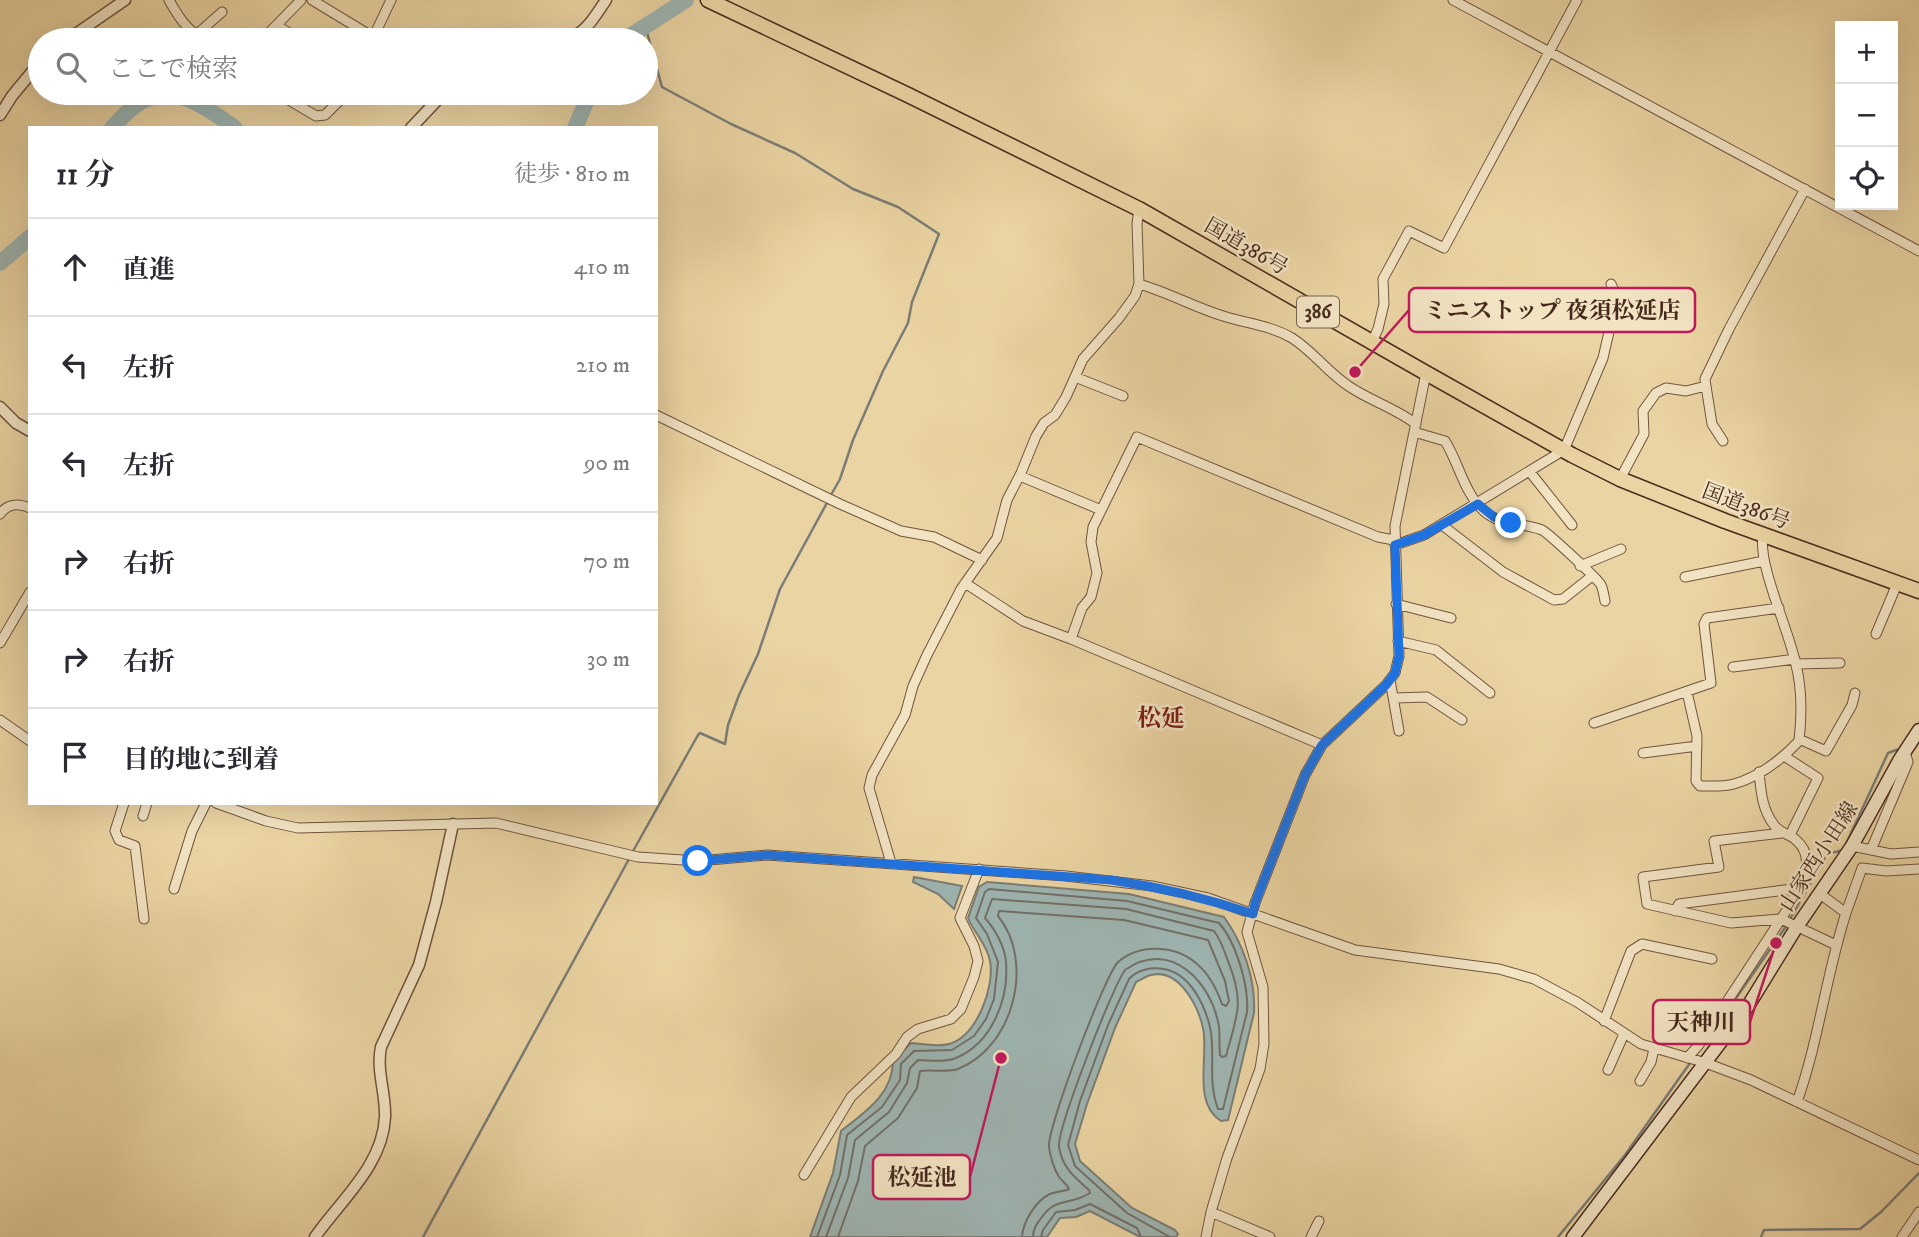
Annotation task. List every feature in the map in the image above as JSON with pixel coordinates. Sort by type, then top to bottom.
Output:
[{"type":"highway","name":"国道386号","points":[[708,0],[1139,209],[1426,373],[1620,479],[1763,536],[1919,591]]},
{"type":"main road","name":"山家西小田線","points":[[1573,1237],[1748,1006],[1796,928],[1852,846],[1919,730]]},
{"type":"street","points":[[84,28],[125,0]]},
{"type":"street","points":[[170,0],[181,22],[188,28]]},
{"type":"street","points":[[281,28],[277,26],[301,0]]},
{"type":"street","points":[[312,0],[355,28]]},
{"type":"street","points":[[377,28],[391,0]]},
{"type":"street","points":[[586,28],[606,0]]},
{"type":"street","points":[[1453,0],[1919,250]]},
{"type":"street","points":[[1372,342],[1384,304],[1383,279],[1409,231],[1444,248],[1577,0]]},
{"type":"street","points":[[208,28],[222,12]]},
{"type":"street","points":[[0,115],[28,77]]},
{"type":"street","points":[[297,105],[316,116],[326,115],[336,105]]},
{"type":"street","points":[[413,126],[433,105]]},
{"type":"street","points":[[1723,441],[1712,424],[1705,379],[1805,188]]},
{"type":"street","points":[[891,863],[869,788],[872,775],[897,732],[927,654],[965,583],[997,538],[1004,508],[1036,436],[1044,423],[1055,415],[1066,397],[1083,359],[1135,296],[1139,284],[1139,209]]},
{"type":"street","points":[[1139,284],[1219,315],[1281,332],[1317,357],[1350,387],[1403,414],[1415,428],[1445,441],[1459,473],[1478,504],[1494,517],[1527,525],[1553,536],[1580,566],[1600,583],[1605,601]]},
{"type":"street","points":[[1071,639],[1082,608],[1091,597],[1097,573],[1091,542],[1093,527],[1137,437],[1378,537],[1395,542],[1424,535],[1564,450],[1603,358],[1617,297],[1611,284]]},
{"type":"street","points":[[1206,1237],[1227,1158],[1259,1069],[1264,1044],[1263,987],[1247,932],[1255,903],[1305,775],[1322,745],[1395,673],[1399,656],[1395,526],[1426,373]]},
{"type":"street","points":[[1075,377],[1123,396]]},
{"type":"street","points":[[1620,479],[1644,434],[1643,411],[1656,393],[1669,388],[1686,391],[1706,386]]},
{"type":"street","points":[[0,407],[16,423],[28,430]]},
{"type":"street","points":[[658,416],[901,531],[934,537],[982,560]]},
{"type":"street","points":[[1530,472],[1572,525]]},
{"type":"street","points":[[1020,475],[1101,510]]},
{"type":"street","points":[[0,514],[4,508],[11,505],[20,504],[28,507]]},
{"type":"street","points":[[1442,525],[1503,572],[1554,600],[1563,599],[1592,576]]},
{"type":"street","points":[[1687,692],[1697,736],[1696,781],[1700,786],[1734,784],[1784,756],[1799,739],[1800,688],[1765,561],[1763,536]]},
{"type":"street","points":[[1580,566],[1621,550]]},
{"type":"street","points":[[1685,577],[1765,561]]},
{"type":"street","points":[[965,583],[1023,621],[1322,745]]},
{"type":"street","points":[[1876,634],[1897,584]]},
{"type":"street","points":[[0,643],[28,595]]},
{"type":"street","points":[[1396,604],[1451,618]]},
{"type":"street","points":[[1594,723],[1711,683],[1704,624],[1707,618],[1779,608]]},
{"type":"street","points":[[1398,640],[1436,650],[1490,693]]},
{"type":"street","points":[[1733,667],[1795,662],[1840,663]]},
{"type":"street","points":[[1390,680],[1399,731]]},
{"type":"street","points":[[1799,739],[1826,751],[1853,705],[1854,693]]},
{"type":"street","points":[[1395,698],[1427,697],[1462,720]]},
{"type":"street","points":[[0,720],[28,740]]},
{"type":"street","points":[[1643,753],[1697,747]]},
{"type":"street","points":[[1871,850],[1908,762],[1905,752]]},
{"type":"street","points":[[1784,756],[1818,778],[1786,834]]},
{"type":"street","points":[[1687,1058],[1781,919],[1806,874],[1806,854],[1799,842],[1775,827],[1763,808],[1759,772]]},
{"type":"street","points":[[123,805],[115,831],[119,840],[135,846],[144,919]]},
{"type":"street","points":[[143,816],[146,805]]},
{"type":"street","points":[[174,889],[192,831],[204,805]]},
{"type":"street","points":[[222,805],[266,821],[298,828],[496,823],[638,857],[698,861],[767,855],[979,869],[1152,886],[1208,898],[1355,950],[1508,970],[1535,979],[1577,1002],[1641,1044],[1706,1063],[1797,1102],[1919,1160]]},
{"type":"street","points":[[315,1237],[374,1159],[383,1138],[386,1115],[379,1057],[419,965],[453,824]]},
{"type":"street","points":[[1786,834],[1714,841],[1718,867],[1643,877],[1647,904],[1731,923],[1781,919],[1836,945]]},
{"type":"street","points":[[1852,846],[1891,854],[1919,852]]},
{"type":"street","points":[[1797,1102],[1809,1068],[1836,945],[1862,868],[1886,871],[1919,869]]},
{"type":"street","points":[[804,1175],[851,1097],[896,1054],[907,1037],[918,1030],[951,1019],[961,1009],[978,961],[974,946],[960,918],[979,869]]},
{"type":"street","points":[[1675,911],[1679,904],[1800,888]]},
{"type":"street","points":[[1820,894],[1846,913]]},
{"type":"street","points":[[1604,1021],[1631,951],[1642,944],[1712,959]]},
{"type":"street","points":[[1608,1070],[1624,1034]]},
{"type":"street","points":[[1640,1081],[1651,1062],[1654,1049]]},
{"type":"street","points":[[1211,1212],[1270,1237]]},
{"type":"street","points":[[1902,1237],[1919,1212]]},
{"type":"street","points":[[1311,1237],[1319,1221]]},
{"type":"water","points":[[914,877],[962,886],[954,909],[938,894],[913,882]]},
{"type":"water","points":[[987,882],[1129,894],[1224,917],[1237,938],[1247,962],[1253,988],[1254,1013],[1228,1120],[1221,1121],[1212,1113],[1207,1103],[1203,1078],[1203,1028],[1197,1009],[1186,991],[1170,977],[1151,975],[1136,982],[1115,1028],[1075,1144],[1080,1161],[1132,1208],[1175,1230],[1178,1234],[1176,1237],[1140,1237],[1090,1211],[1076,1217],[1060,1218],[1047,1237],[810,1237],[833,1173],[841,1131],[883,1093],[892,1073],[893,1061],[911,1043],[940,1045],[959,1039],[976,1021],[982,1009],[990,984],[990,961],[968,918],[979,887]]},
{"type":"waterway","points":[[643,28],[686,0]]},
{"type":"waterway","points":[[658,72],[662,87],[731,124],[795,153],[853,189],[898,207],[939,234],[912,302],[908,323],[883,371],[853,440],[840,479],[831,495]]},
{"type":"waterway","points":[[114,126],[136,105]]},
{"type":"waterway","points":[[200,105],[232,126]]},
{"type":"waterway","points":[[576,126],[585,105]]},
{"type":"waterway","points":[[0,263],[28,239]]},
{"type":"waterway","points":[[632,853],[698,735],[700,733],[725,744],[728,725],[758,654],[780,589],[828,501]]},
{"type":"waterway","points":[[1846,844],[1888,753],[1902,748]]},
{"type":"waterway","points":[[1790,919],[1827,854],[1843,850]]},
{"type":"waterway","points":[[423,1237],[629,859]]},
{"type":"waterway","points":[[1711,1034],[1787,925]]},
{"type":"waterway","points":[[1558,1237],[1625,1155],[1690,1063]]},
{"type":"waterway","points":[[1761,1237],[1764,1230],[1860,1229],[1881,1212],[1919,1173]]},
{"type":"place","name":"ミニストップ 夜須松延店","points":[[1355,372]]},
{"type":"place","name":"天神川","points":[[1776,943]]},
{"type":"place","name":"松延池","points":[[1001,1058]]},
{"type":"district","name":"松延","points":[[1161,719]]},
{"type":"route","points":[[698,861],[767,855],[1111,880],[1208,898],[1253,914],[1305,775],[1322,745],[1386,685],[1395,673],[1399,656],[1395,545],[1424,535],[1478,504],[1485,512],[1511,523]]}]
